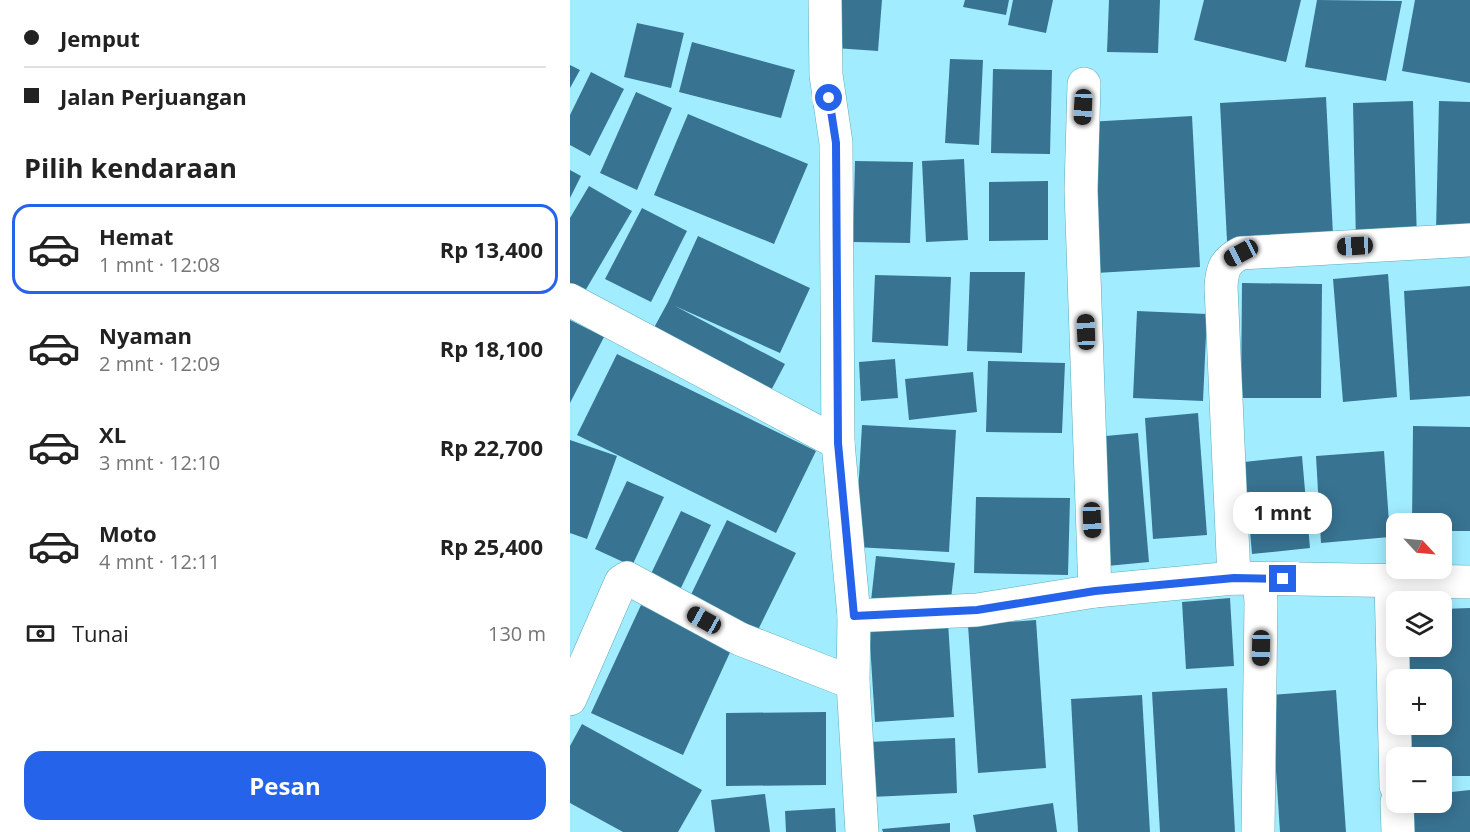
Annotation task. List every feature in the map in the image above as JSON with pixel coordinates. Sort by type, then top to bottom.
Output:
[{"type":"street","points":[[825,0],[826,75],[836,143],[838,443],[854,616],[853,683],[862,832]]},
{"type":"street","points":[[1084,84],[1081,190],[1095,591]]},
{"type":"street","points":[[1258,832],[1261,602],[1246,578],[1221,287],[1224,265],[1229,259],[1241,253],[1470,240]]},
{"type":"street","points":[[570,300],[838,443]]},
{"type":"street","points":[[570,699],[621,582],[627,578],[740,639],[853,683]]},
{"type":"street","points":[[854,616],[977,610],[1095,591],[1246,578],[1470,582]]},
{"type":"street","points":[[1391,581],[1395,747]]},
{"type":"street","points":[[1397,813],[1398,832]]},
{"type":"building","points":[[839,0],[882,0],[878,51],[835,48]]},
{"type":"building","points":[[965,0],[1009,0],[1006,15],[963,7]]},
{"type":"building","points":[[1013,0],[1053,0],[1046,33],[1008,25]]},
{"type":"building","points":[[1109,0],[1160,0],[1158,53],[1107,52]]},
{"type":"building","points":[[1204,0],[1301,0],[1286,62],[1194,40]]},
{"type":"building","points":[[1317,0],[1402,1],[1386,81],[1305,67]]},
{"type":"building","points":[[1415,0],[1470,0],[1470,83],[1402,71]]},
{"type":"building","points":[[637,23],[684,33],[671,88],[624,77]]},
{"type":"building","points":[[692,42],[795,70],[781,118],[679,92]]},
{"type":"building","points":[[950,59],[983,60],[979,145],[945,143]]},
{"type":"building","points":[[570,65],[580,70],[570,88]]},
{"type":"building","points":[[993,69],[1052,70],[1050,154],[991,153]]},
{"type":"building","points":[[591,72],[624,89],[590,156],[570,145],[570,115]]},
{"type":"building","points":[[636,92],[672,108],[637,190],[600,173]]},
{"type":"building","points":[[1326,97],[1333,235],[1227,241],[1220,103]]},
{"type":"building","points":[[1413,101],[1417,241],[1356,243],[1353,103]]},
{"type":"building","points":[[1439,101],[1470,102],[1470,232],[1436,231]]},
{"type":"building","points":[[688,114],[808,164],[774,244],[654,195]]},
{"type":"building","points":[[1192,116],[1200,267],[1096,273],[1087,122]]},
{"type":"building","points":[[964,159],[968,240],[926,242],[922,161]]},
{"type":"building","points":[[855,161],[913,162],[910,243],[853,242]]},
{"type":"building","points":[[570,170],[581,176],[570,198]]},
{"type":"building","points":[[1048,181],[1048,240],[989,241],[989,182]]},
{"type":"building","points":[[589,186],[632,211],[578,303],[570,298],[570,218]]},
{"type":"building","points":[[642,208],[687,231],[651,302],[605,279]]},
{"type":"building","points":[[698,236],[810,288],[780,353],[675,306],[785,364],[767,398],[650,335]]},
{"type":"building","points":[[970,272],[1025,272],[1022,353],[967,351]]},
{"type":"building","points":[[1388,274],[1397,397],[1343,402],[1333,279]]},
{"type":"building","points":[[875,275],[951,277],[948,346],[872,342]]},
{"type":"building","points":[[1242,283],[1322,284],[1321,398],[1241,398]]},
{"type":"building","points":[[1470,286],[1470,396],[1410,400],[1404,291]]},
{"type":"building","points":[[1137,311],[1207,314],[1203,401],[1133,398]]},
{"type":"building","points":[[570,320],[604,337],[570,403]]},
{"type":"building","points":[[617,354],[816,451],[776,533],[577,435]]},
{"type":"building","points":[[895,359],[898,398],[861,401],[859,362]]},
{"type":"building","points":[[988,361],[1065,363],[1062,433],[986,432]]},
{"type":"building","points":[[973,372],[977,412],[909,420],[905,379]]},
{"type":"building","points":[[1198,413],[1207,535],[1153,539],[1145,418]]},
{"type":"building","points":[[862,425],[956,430],[949,552],[855,547]]},
{"type":"building","points":[[1413,426],[1470,427],[1470,531],[1452,531],[1452,513],[1412,513]]},
{"type":"building","points":[[1138,433],[1149,562],[1107,566],[1095,437]]},
{"type":"building","points":[[570,440],[617,456],[587,539],[570,533]]},
{"type":"building","points":[[1384,451],[1388,513],[1386,513],[1386,537],[1321,543],[1316,456]]},
{"type":"building","points":[[1302,456],[1310,548],[1252,554],[1244,462]]},
{"type":"building","points":[[627,481],[664,497],[632,566],[595,549]]},
{"type":"building","points":[[976,497],[1070,498],[1068,575],[974,573]]},
{"type":"building","points":[[681,511],[711,525],[679,592],[649,578]]},
{"type":"building","points":[[727,520],[796,553],[754,638],[686,605]]},
{"type":"building","points":[[876,556],[955,563],[950,608],[871,601]]},
{"type":"building","points":[[1230,598],[1234,666],[1186,669],[1182,602]]},
{"type":"building","points":[[641,605],[732,648],[683,755],[591,713]]},
{"type":"building","points":[[1470,608],[1470,776],[1452,776],[1452,747],[1410,747],[1410,735],[1452,735],[1452,669],[1409,669],[1409,657],[1452,657],[1452,609]]},
{"type":"building","points":[[1036,620],[1046,768],[978,773],[968,625]]},
{"type":"building","points":[[948,622],[954,717],[875,722],[869,628]]},
{"type":"building","points":[[1227,688],[1235,832],[1160,832],[1152,692]]},
{"type":"building","points":[[1336,690],[1346,832],[1280,832],[1271,695]]},
{"type":"building","points":[[1142,695],[1150,832],[1078,832],[1071,699]]},
{"type":"building","points":[[826,712],[826,785],[726,786],[726,713]]},
{"type":"building","points":[[582,724],[702,790],[678,832],[623,832],[570,803],[570,746]]},
{"type":"building","points":[[955,738],[957,793],[871,797],[869,742]]},
{"type":"building","points":[[1470,790],[1470,832],[1414,832],[1413,813],[1452,813],[1452,792]]},
{"type":"building","points":[[765,794],[770,832],[715,832],[711,800]]},
{"type":"building","points":[[1053,803],[1057,832],[976,832],[973,815]]},
{"type":"building","points":[[835,808],[836,832],[786,832],[785,811]]},
{"type":"building","points":[[950,823],[950,832],[883,832],[882,829]]},
{"type":"route","points":[[829,98],[836,143],[838,443],[854,616],[977,610],[1095,591],[1234,578],[1283,579]]}]
